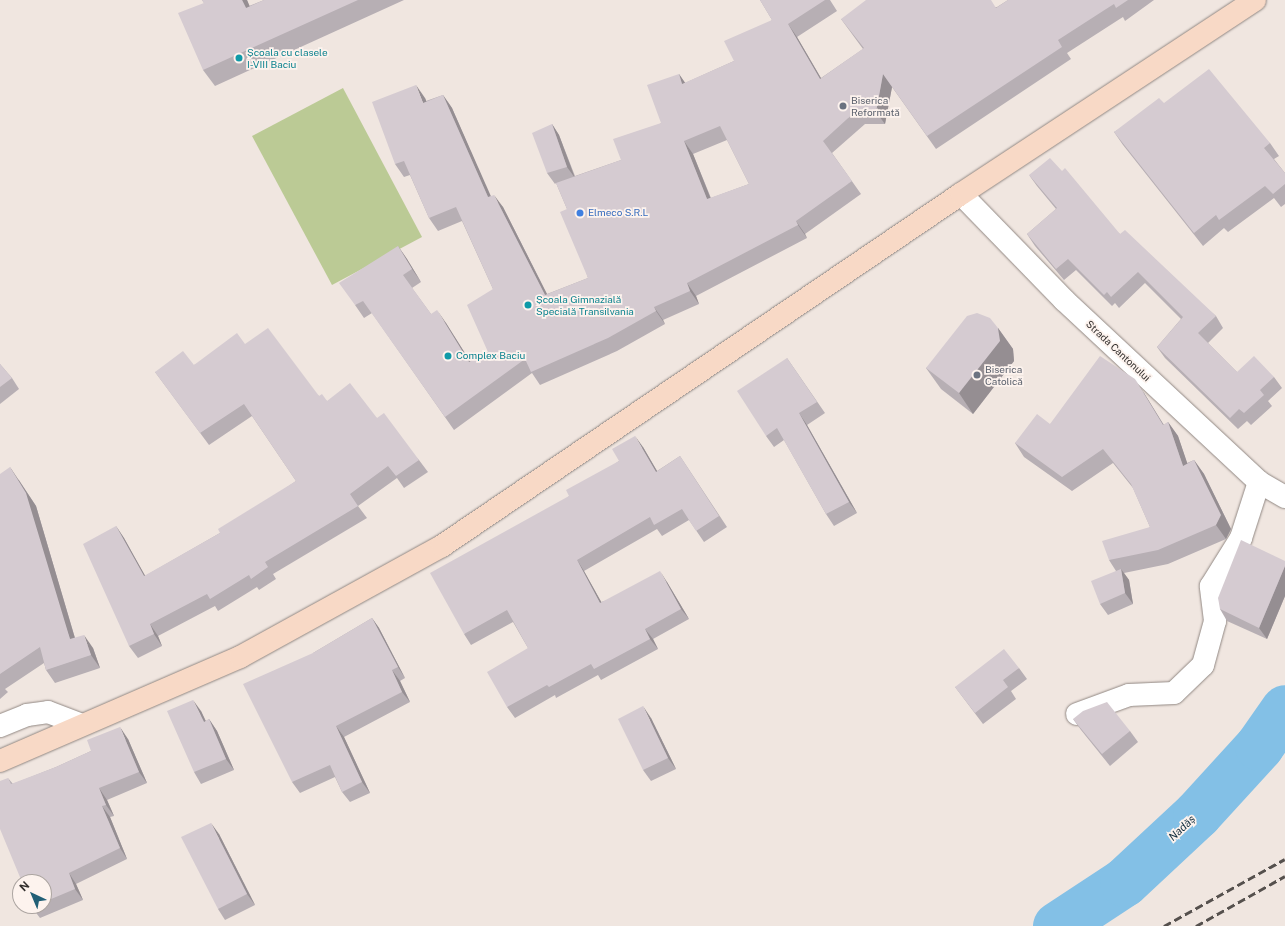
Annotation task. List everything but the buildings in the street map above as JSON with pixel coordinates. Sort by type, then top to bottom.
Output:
[{"type":"main road","points":[[0,761],[79,724],[240,657],[442,546],[961,194],[1255,0]]},
{"type":"street","name":"Strada Cantonului","points":[[961,194],[1064,300],[1259,482],[1285,497]]},
{"type":"street","points":[[1078,714],[1129,695],[1174,693],[1204,665],[1215,621],[1211,586],[1241,538],[1259,482]]},
{"type":"street","points":[[0,726],[27,715],[48,712],[79,724]]},
{"type":"green space","points":[[343,88],[422,237],[332,285],[252,136]]},
{"type":"waterway","name":"Nadăș","points":[[1057,926],[1124,882],[1197,814],[1259,746],[1285,709]]},
{"type":"railway","points":[[1164,926],[1285,859]]},
{"type":"railway","points":[[1196,926],[1285,876]]},
{"type":"place","name":"Școala cu clasele I-VIII Baciu","points":[[239,58]]},
{"type":"place","name":"Biserica Reformată","points":[[843,106]]},
{"type":"place","name":"Elmeco S.R.L","points":[[580,213]]},
{"type":"place","name":"Școala Gimnazială Specială Transilvania","points":[[528,305]]},
{"type":"place","name":"Complex Baciu","points":[[448,356]]},
{"type":"place","name":"Biserica Catolică","points":[[977,375]]}]
